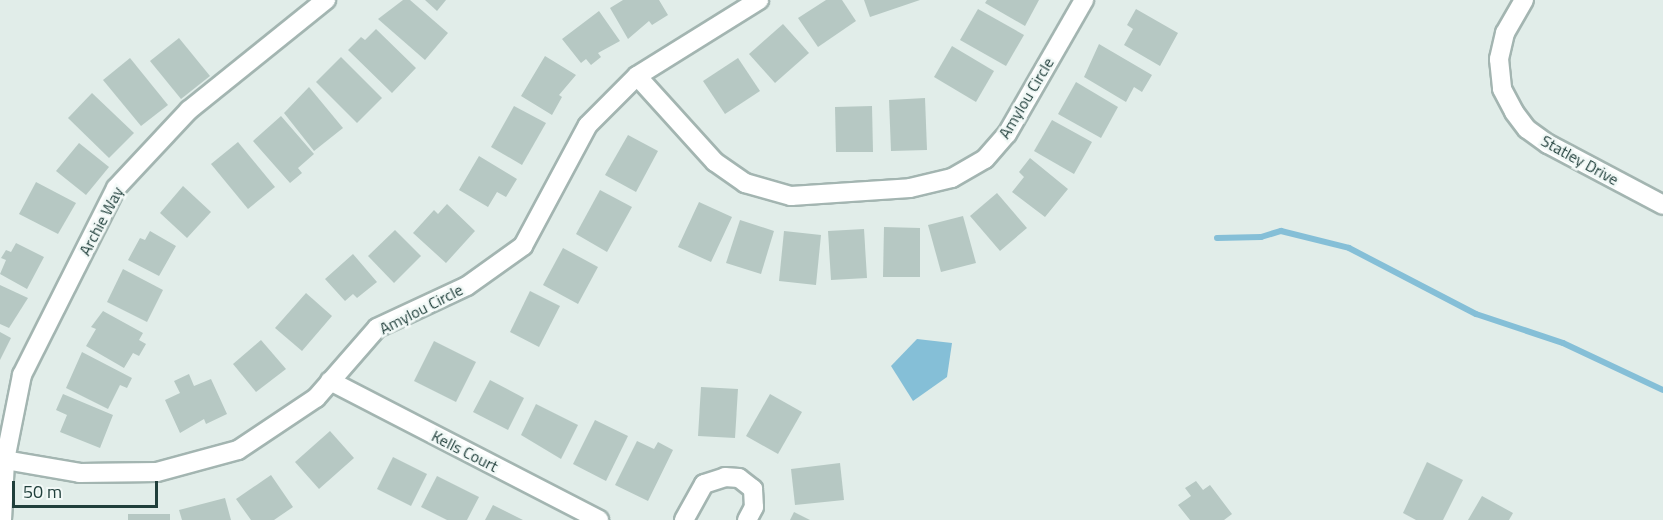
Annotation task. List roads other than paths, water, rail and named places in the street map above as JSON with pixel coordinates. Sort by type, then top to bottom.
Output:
[{"type":"street","name":"Archie Way","points":[[2,520],[5,460],[22,375],[116,188],[189,110],[326,0]]},
{"type":"street","name":"Amylou Circle","points":[[5,460],[80,473],[157,472],[238,450],[316,398],[377,328],[467,286],[523,246],[588,125],[637,76],[759,0]]},
{"type":"street","name":"Amylou Circle","points":[[637,76],[715,162],[745,183],[791,196],[910,188],[952,178],[985,159],[1006,134],[1083,0]]},
{"type":"street","name":"Statley Drive","points":[[1524,0],[1505,33],[1499,58],[1502,89],[1514,112],[1527,129],[1548,144],[1663,205]]},
{"type":"street","name":"Kells Court","points":[[330,381],[599,520]]},
{"type":"street","points":[[684,520],[704,484],[725,477],[739,478],[753,489],[754,507],[747,520]]},
{"type":"water","points":[[917,339],[952,343],[947,377],[913,401],[891,366]]},
{"type":"waterway","points":[[1217,238],[1261,237],[1281,231],[1349,248],[1476,314],[1563,343],[1663,390]]}]
